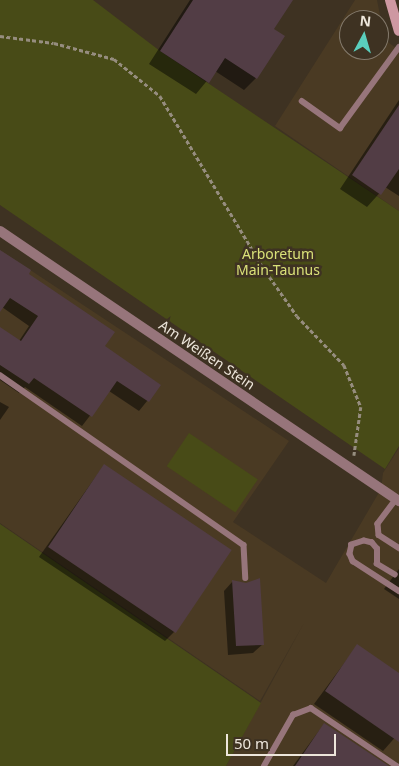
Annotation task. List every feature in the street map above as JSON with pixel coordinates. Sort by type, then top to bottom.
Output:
[{"type":"street","points":[[390,0],[399,31]]},
{"type":"street","name":"Am Weißen Stein","points":[[0,232],[398,500]]},
{"type":"lane","points":[[302,101],[340,128],[399,47]]},
{"type":"lane","points":[[0,375],[244,545],[246,578]]},
{"type":"lane","points":[[398,500],[378,524],[379,535],[399,548]]},
{"type":"lane","points":[[395,575],[377,564],[378,549],[372,543],[364,541],[352,545],[350,554],[353,561],[399,591]]},
{"type":"lane","points":[[264,766],[293,715],[310,708],[397,766]]},
{"type":"path","points":[[0,36],[54,43],[114,59],[160,96],[262,266],[297,316],[344,365],[361,407],[351,469]]},
{"type":"shaded area","points":[[355,0],[377,0],[379,10],[349,10]]},
{"type":"shaded area","points":[[339,25],[339,60],[389,60],[389,43],[399,50],[399,211],[275,126]]},
{"type":"shaded area","points":[[0,250],[289,441],[233,522],[326,583],[381,489],[383,473],[399,448],[399,766],[226,766],[304,623],[260,701],[0,523]]},
{"type":"green space","name":"Arboretum Main-Taunus","points":[[0,0],[93,0],[160,51],[399,211],[399,446],[385,469],[0,205]]},
{"type":"green space","points":[[189,433],[258,479],[235,513],[167,466]]},
{"type":"green space","points":[[0,524],[261,703],[226,766],[0,766]]},
{"type":"building","points":[[193,0],[293,0],[274,29],[285,36],[257,79],[225,58],[209,83],[160,51]]},
{"type":"building","points":[[399,105],[399,169],[381,195],[352,175]]},
{"type":"building","points":[[0,250],[31,270],[29,274],[115,332],[105,346],[161,385],[149,402],[117,381],[92,417],[34,378],[29,384],[0,365],[0,327],[21,341],[38,316],[10,298],[0,312]]},
{"type":"building","points":[[104,464],[232,550],[176,633],[48,547]]},
{"type":"building","points":[[260,578],[264,645],[236,646],[232,580],[246,583]]},
{"type":"building","points":[[357,644],[399,673],[399,742],[325,691]]},
{"type":"building","points":[[324,723],[389,766],[295,766]]}]
